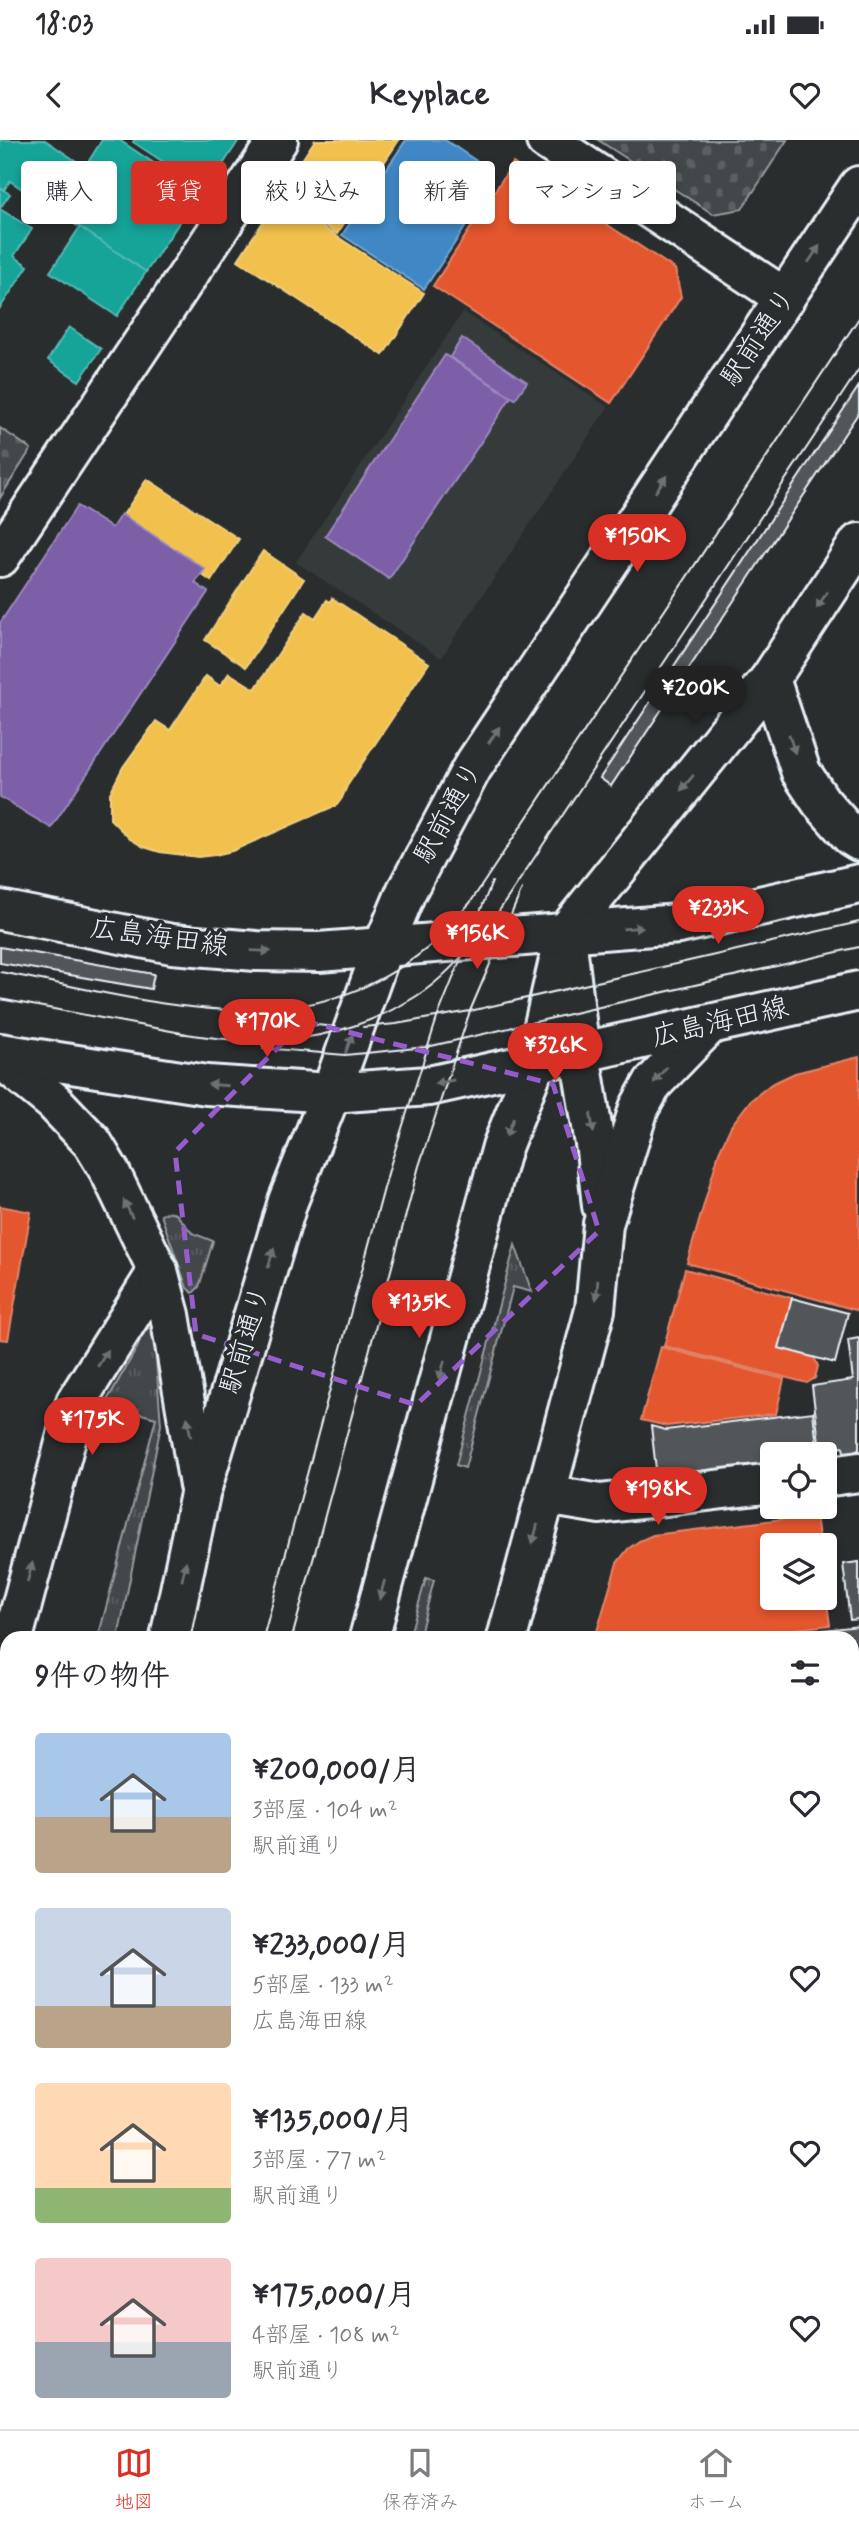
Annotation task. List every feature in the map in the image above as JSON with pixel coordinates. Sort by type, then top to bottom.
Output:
[{"type":"street","points":[[0,557],[278,140]]},
{"type":"street","points":[[546,140],[785,298]]},
{"type":"street","name":"駅前通り","points":[[171,1631],[200,1494],[288,1201],[406,892],[472,768],[859,186]]},
{"type":"street","points":[[371,1631],[502,1147],[535,1064],[565,934],[770,679],[859,543]]},
{"type":"street","points":[[770,679],[801,772],[821,802],[851,836],[859,841]]},
{"type":"street","name":"広島海田線","points":[[0,910],[172,944],[256,951],[320,952],[680,923],[859,884]]},
{"type":"street","points":[[509,1631],[595,1310],[603,1224],[596,1150],[580,1054],[565,934]]},
{"type":"street","name":"広島海田線","points":[[0,1056],[207,1085],[331,1093],[429,1086],[859,991]]},
{"type":"street","points":[[603,1224],[639,1108],[653,1083],[708,1026]]},
{"type":"street","points":[[0,1056],[54,1102],[92,1142],[110,1172],[158,1271],[170,1315],[200,1494]]},
{"type":"street","points":[[15,1631],[76,1402],[158,1271]]},
{"type":"street","points":[[837,1475],[859,1472]]},
{"type":"street","points":[[546,1495],[600,1504],[760,1484]]},
{"type":"highlighted area","points":[[304,1021],[553,1084],[599,1231],[416,1405],[196,1334],[175,1152]]},
{"type":"shaded area","points":[[463,312],[608,407],[441,658],[296,562]]},
{"type":"green space","points":[[598,140],[787,140],[742,209],[713,214],[676,190],[676,161],[631,161]]},
{"type":"green space","points":[[0,428],[31,449],[0,498]]},
{"type":"green space","points":[[168,1212],[176,1214],[192,1233],[213,1241],[199,1287],[193,1293],[187,1288],[161,1215]]},
{"type":"green space","points":[[515,1245],[532,1292],[513,1287],[465,1468],[456,1465]]},
{"type":"green space","points":[[146,1328],[151,1329],[154,1334],[161,1425],[119,1631],[100,1631],[156,1418],[105,1404],[138,1346]]},
{"type":"green space","points":[[426,1578],[434,1580],[421,1631],[411,1631]]},
{"type":"building: 住宅","points":[[315,140],[399,140],[385,161],[301,161]]},
{"type":"building: 住宅","points":[[261,224],[318,224],[424,293],[383,355],[238,260]]},
{"type":"building: 住宅","points":[[322,224],[344,224],[337,234]]},
{"type":"building: 住宅","points":[[147,479],[239,539],[211,581],[201,574],[205,569],[123,515]]},
{"type":"building: 住宅","points":[[263,551],[304,579],[246,667],[205,640]]},
{"type":"building: 住宅","points":[[332,598],[429,663],[337,805],[232,851],[215,855],[198,857],[160,852],[130,839],[110,819],[110,793],[123,767],[156,721],[170,730],[206,676],[220,686],[229,673],[255,689],[306,612],[315,618],[327,600],[330,602]]},
{"type":"building: 商業","points":[[509,169],[509,224],[606,224],[675,269],[681,297],[611,403],[433,286],[473,224],[495,224],[495,191]]},
{"type":"building: 商業","points":[[859,1057],[859,1311],[687,1263],[719,1152],[731,1126],[750,1101],[771,1084],[795,1073]]},
{"type":"building: 商業","points":[[0,1206],[31,1212],[8,1340],[0,1339]]},
{"type":"building: 商業","points":[[685,1269],[792,1298],[779,1348],[814,1357],[818,1366],[815,1378],[807,1383],[664,1346]]},
{"type":"building: 商業","points":[[661,1347],[784,1379],[776,1414],[667,1426],[641,1420]]},
{"type":"building: 商業","points":[[783,1519],[817,1519],[818,1533],[760,1533],[760,1610],[828,1610],[830,1625],[781,1631],[597,1631],[617,1563],[628,1549],[653,1535]]},
{"type":"building: 業務","points":[[462,338],[527,382],[515,399],[450,357]]},
{"type":"building: 業務","points":[[445,355],[511,397],[389,579],[325,536]]},
{"type":"building: 業務","points":[[77,506],[112,528],[121,514],[205,569],[195,583],[208,592],[51,828],[0,797],[0,623]]},
{"type":"building: 教育","points":[[406,140],[445,140],[476,161],[399,161],[399,224],[467,224],[424,289],[342,235],[349,224],[385,224],[385,171]]},
{"type":"building: 公共","points":[[0,140],[45,140],[76,161],[21,161],[21,188],[10,181],[4,190],[0,188]]},
{"type":"building: 公共","points":[[102,140],[119,140],[151,161],[131,161],[131,224],[178,224],[146,272],[74,224],[117,224],[117,161],[89,161]]},
{"type":"building: 公共","points":[[239,140],[225,161],[162,161],[133,142]]},
{"type":"building: 公共","points":[[0,188],[10,194],[0,208]]},
{"type":"building: 公共","points":[[0,209],[32,229],[14,256],[28,266],[0,308]]},
{"type":"building: 公共","points":[[80,227],[146,272],[117,316],[50,272]]},
{"type":"building: 公共","points":[[69,327],[101,349],[79,381],[48,360]]},
{"type":"building: その他","points":[[859,386],[859,412],[611,786],[600,778]]},
{"type":"building: その他","points":[[0,947],[154,974],[151,989],[0,963]]},
{"type":"building: その他","points":[[792,1298],[848,1313],[835,1363],[779,1348]]},
{"type":"building: その他","points":[[859,1338],[859,1450],[844,1452],[843,1447],[837,1448],[837,1442],[819,1442],[812,1386],[853,1380],[848,1340]]},
{"type":"building: その他","points":[[813,1412],[817,1442],[760,1442],[760,1466],[657,1478],[651,1426],[666,1430]]},
{"type":"building: その他","points":[[859,1562],[859,1619],[850,1620],[843,1564]]},
{"type":"building: その他","points":[[859,1626],[859,1631],[822,1630]]},
{"type":"tram line","points":[[0,972],[171,1005],[227,1010],[282,1008],[335,997],[388,975],[438,939],[470,903],[859,318]]},
{"type":"tram line","points":[[177,1033],[257,1041],[319,1035],[379,1016],[426,990],[446,973],[491,923],[859,369]]},
{"type":"tram line","points":[[265,1631],[390,1166],[437,1018],[492,882]]},
{"type":"tram line","points":[[294,1631],[419,1166],[470,1011],[522,889]]},
{"type":"tram line","points":[[363,1027],[470,1011],[859,922]]},
{"type":"tram line","points":[[263,1048],[345,1055],[427,1047],[859,947]]},
{"type":"tram line","points":[[0,999],[187,1034]]},
{"type":"tram line","points":[[255,1018],[335,1027]]}]
